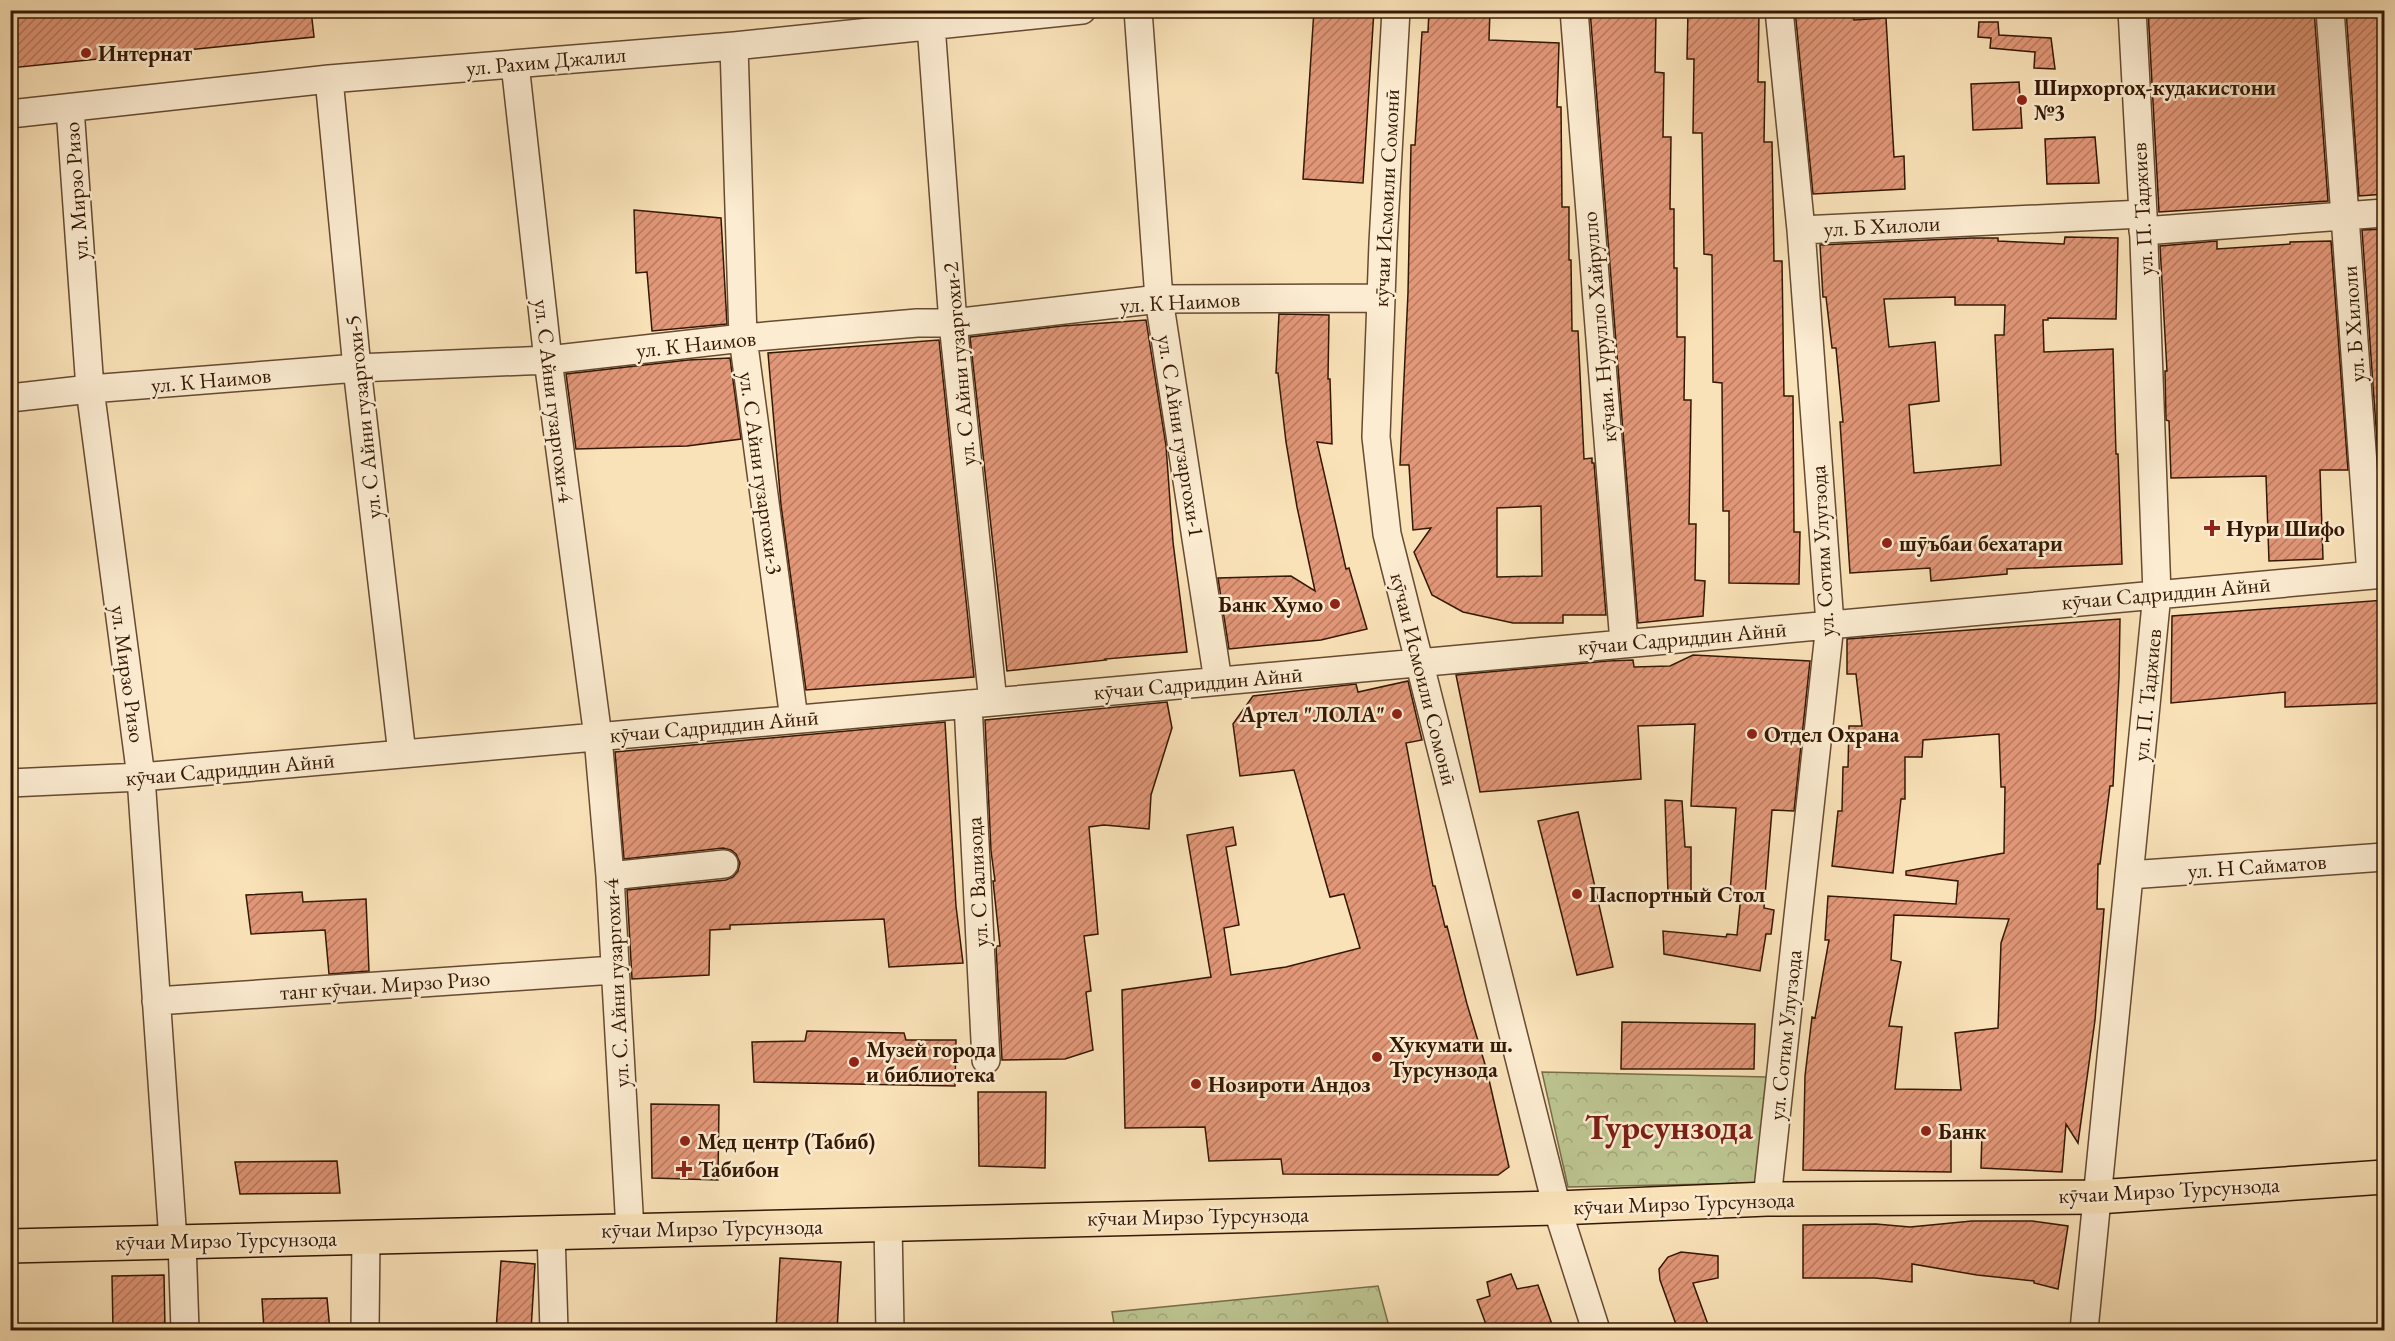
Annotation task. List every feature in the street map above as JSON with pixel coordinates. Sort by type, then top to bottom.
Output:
[{"type":"main road","name":"кӯчаи Мирзо Турсунзода","points":[[10,1246],[1557,1208],[1767,1199],[2097,1197],[2385,1177]]},
{"type":"street","name":"ул. Рахим Джалил","points":[[10,114],[329,79],[734,45],[1082,10]]},
{"type":"street","name":"ул. С Айни гузаргохи-1","points":[[1138,10],[1159,299],[1218,681]]},
{"type":"street","name":"кӯчаи Исмоили Сомонӣ","points":[[1396,10],[1376,437],[1387,534],[1557,1208],[1596,1330]]},
{"type":"street","name":"кӯчаи. Нурулло Хайрулло","points":[[1574,10],[1624,643]]},
{"type":"street","name":"ул. Сотим Улугзода","points":[[1767,1199],[1830,624],[1801,230],[1779,10]]},
{"type":"street","name":"ул. П. Таджиев","points":[[2084,1330],[2157,594],[2143,222],[2132,10]]},
{"type":"street","name":"ул. Б Хилоли","points":[[2330,10],[2345,217],[2378,574]]},
{"type":"street","name":"ул. С Айни гузаргохи-2","points":[[931,25],[981,703]]},
{"type":"street","name":"ул. С Айни гузаргохи-3","points":[[734,45],[743,338],[794,719]]},
{"type":"street","name":"ул. С Айни гузаргохи-4","points":[[515,64],[548,360],[598,737]]},
{"type":"street","name":"ул. С Айни гузаргохи-5","points":[[329,79],[357,368],[402,754]]},
{"type":"street","name":"ул. Мирзо Ризо","points":[[70,108],[90,390],[141,777],[156,1001],[185,1330]]},
{"type":"street","name":"ул. Б Хилоли","points":[[1801,230],[2345,217],[2385,213]]},
{"type":"street","name":"ул. К Наимов","points":[[10,398],[357,368],[548,360],[743,338],[917,323],[953,323],[1159,299],[1381,298]]},
{"type":"street","name":"кӯчаи Садриддин Айнӣ","points":[[10,783],[141,777],[598,737],[2378,574]]},
{"type":"street","name":"ул. С Вализода","points":[[981,703],[986,1060]]},
{"type":"street","name":"ул. С. Айни гузаргохи-4","points":[[598,737],[610,876],[630,1230]]},
{"type":"street","name":"ул. Н Сайматов","points":[[2129,875],[2385,857]]},
{"type":"street","points":[[610,876],[724,864]]},
{"type":"street","name":"танг кӯчаи. Мирзо Ризо","points":[[156,1001],[614,970]]},
{"type":"street","points":[[888,1224],[890,1330]]},
{"type":"street","points":[[551,1233],[554,1330]]},
{"type":"street","points":[[365,1330],[366,1237]]},
{"type":"green space","points":[[1542,1072],[1767,1077],[1757,1183],[1568,1187]]},
{"type":"green space","points":[[1378,1286],[1390,1330],[1115,1330],[1112,1312]]},
{"type":"building","name":"Интернат","points":[[10,10],[311,10],[314,37],[10,68]]},
{"type":"building","points":[[1314,10],[1374,10],[1363,183],[1303,179]]},
{"type":"building","points":[[1429,10],[1490,10],[1489,40],[1559,43],[1557,107],[1561,107],[1562,207],[1569,207],[1572,331],[1578,331],[1584,459],[1592,458],[1592,463],[1594,463],[1606,615],[1563,615],[1563,623],[1513,623],[1463,612],[1432,595],[1414,552],[1431,528],[1413,530],[1409,465],[1400,465],[1408,293],[1411,145],[1415,145],[1422,32],[1428,32]],"holes":[[[1541,506],[1542,576],[1497,577],[1497,508]]]},
{"type":"building","points":[[1590,10],[1656,10],[1655,72],[1664,73],[1663,137],[1671,137],[1670,209],[1674,209],[1677,337],[1685,337],[1684,400],[1691,400],[1689,524],[1696,524],[1695,580],[1705,581],[1703,616],[1638,623]]},
{"type":"building","points":[[1688,10],[1759,10],[1758,82],[1765,82],[1764,142],[1772,142],[1774,261],[1782,261],[1784,396],[1793,396],[1794,532],[1800,532],[1799,584],[1729,583],[1729,511],[1723,511],[1722,383],[1713,382],[1712,255],[1704,254],[1702,133],[1693,133],[1694,59],[1687,59]]},
{"type":"building","points":[[1795,10],[1854,10],[1854,20],[1886,18],[1894,157],[1904,156],[1905,189],[1813,194]]},
{"type":"building","points":[[2148,10],[2314,10],[2328,201],[2159,212]]},
{"type":"building","points":[[2346,10],[2385,10],[2385,194],[2359,196]]},
{"type":"building","points":[[1979,22],[1998,22],[1999,35],[2051,38],[2055,69],[2034,68],[2035,52],[1990,48],[1991,38],[1978,37]]},
{"type":"building","points":[[2019,82],[2022,128],[1973,130],[1971,84]]},
{"type":"building","points":[[2095,137],[2099,183],[2047,184],[2045,139]]},
{"type":"building","points":[[634,210],[721,218],[727,324],[652,331],[647,272],[636,273]]},
{"type":"building","points":[[2385,229],[2385,469],[2379,469],[2362,230]]},
{"type":"building","points":[[2065,237],[2118,238],[2116,319],[2048,318],[2048,320],[2043,320],[2044,352],[2113,349],[2122,564],[2007,569],[2007,574],[1931,581],[1930,568],[1850,573],[1840,422],[1843,422],[1836,348],[1832,348],[1826,297],[1823,297],[1820,245],[1971,238],[2064,244]],"holes":[[[1955,297],[1955,305],[2005,305],[2004,335],[1995,335],[2001,465],[1914,473],[1909,405],[1939,401],[1935,342],[1889,347],[1884,299]]]},
{"type":"building","points":[[2217,241],[2217,249],[2290,244],[2290,242],[2331,241],[2348,470],[2320,470],[2323,559],[2269,561],[2266,476],[2171,478],[2169,421],[2166,420],[2165,371],[2167,371],[2160,246]]},
{"type":"building","points":[[1279,314],[1329,315],[1328,379],[1330,379],[1332,444],[1317,442],[1346,569],[1349,568],[1367,629],[1321,640],[1229,649],[1218,578],[1291,576],[1315,591],[1297,507],[1278,373],[1276,373]]},
{"type":"building","points":[[1146,320],[1166,446],[1173,542],[1187,652],[1007,671],[970,337],[1062,326]]},
{"type":"building","points":[[939,340],[974,677],[806,690],[781,505],[768,353]]},
{"type":"building","points":[[730,358],[741,439],[687,446],[576,449],[566,374],[688,360]]},
{"type":"building","points":[[2385,600],[2385,703],[2285,707],[2285,692],[2171,703],[2172,616]]},
{"type":"building","points":[[2120,619],[2113,786],[2110,786],[2100,864],[2098,864],[2097,909],[2104,909],[2095,1020],[2078,1143],[2066,1124],[2062,1172],[1981,1168],[1982,1132],[1951,1131],[1951,1172],[1803,1170],[1805,1076],[1812,1017],[1815,1018],[1829,940],[1825,940],[1828,896],[1956,904],[1958,881],[1906,875],[1906,871],[2004,853],[2005,787],[2001,787],[1999,734],[1923,740],[1922,757],[1905,757],[1905,799],[1901,799],[1893,873],[1832,866],[1838,811],[1842,811],[1843,767],[1848,767],[1849,726],[1862,726],[1856,674],[1847,674],[1847,639]],"holes":[[[1894,915],[2009,919],[2001,943],[1998,1028],[1955,1033],[1961,1090],[1895,1089],[1902,1027],[1889,1026],[1901,962],[1891,960]]]},
{"type":"building","points":[[1693,655],[1810,661],[1794,811],[1772,810],[1764,908],[1774,910],[1771,934],[1766,934],[1760,971],[1664,954],[1663,931],[1726,937],[1727,934],[1737,935],[1741,895],[1730,894],[1736,808],[1691,806],[1695,724],[1638,726],[1641,779],[1480,792],[1456,675],[1608,661],[1633,660],[1634,667],[1670,666]]},
{"type":"building","points":[[1408,681],[1422,740],[1406,743],[1433,886],[1435,886],[1445,927],[1447,926],[1487,1071],[1509,1167],[1498,1175],[1283,1174],[1281,1159],[1209,1161],[1205,1127],[1125,1128],[1122,990],[1211,977],[1187,835],[1233,827],[1236,845],[1226,847],[1239,925],[1224,928],[1231,975],[1286,967],[1360,948],[1344,894],[1330,897],[1294,770],[1240,776],[1233,724],[1253,696],[1356,684],[1358,692]]},
{"type":"building","points":[[1167,702],[1172,728],[1151,795],[1149,829],[1104,825],[1089,827],[1098,934],[1084,936],[1091,991],[1086,992],[1093,1050],[1065,1059],[1002,1060],[996,946],[1000,946],[991,851],[985,720]]},
{"type":"building","points":[[945,722],[956,906],[963,963],[889,967],[884,919],[730,925],[730,929],[710,930],[709,975],[632,979],[627,890],[726,880],[738,871],[740,863],[736,854],[723,848],[624,859],[615,752]]},
{"type":"building","points":[[1665,800],[1682,801],[1685,847],[1691,847],[1691,895],[1668,893]]},
{"type":"building","name":"Паспортный Стол","points":[[1578,812],[1613,967],[1577,975],[1538,821]]},
{"type":"building","points":[[302,892],[303,902],[366,899],[369,971],[329,974],[325,930],[251,934],[246,895]]},
{"type":"building","points":[[1622,1022],[1755,1024],[1754,1069],[1621,1069]]},
{"type":"building","name":"Музей города и библиотека","points":[[807,1031],[904,1033],[906,1040],[956,1040],[955,1086],[754,1082],[752,1042],[805,1041]]},
{"type":"building","points":[[978,1092],[1046,1092],[1045,1168],[979,1166]]},
{"type":"building","name":"Мед центр (Табиб)","points":[[651,1104],[719,1105],[718,1180],[652,1178]]},
{"type":"building","points":[[337,1161],[340,1193],[240,1194],[235,1162]]},
{"type":"building","points":[[1972,1221],[2032,1221],[2068,1226],[2058,1289],[2034,1283],[2034,1281],[1977,1275],[1912,1264],[1912,1282],[1875,1278],[1803,1278],[1803,1225],[1876,1224],[1910,1227]]},
{"type":"building","points":[[1681,1252],[1718,1256],[1718,1278],[1693,1283],[1710,1330],[1678,1330],[1660,1280],[1659,1269],[1668,1257]]},
{"type":"building","points":[[780,1258],[841,1262],[837,1330],[776,1330]]},
{"type":"building","points":[[501,1261],[535,1264],[531,1330],[496,1330]]},
{"type":"building","points":[[1511,1274],[1517,1289],[1538,1285],[1554,1330],[1488,1330],[1477,1300],[1490,1296],[1487,1282]]},
{"type":"building","points":[[164,1275],[165,1330],[113,1330],[112,1276]]},
{"type":"building","points":[[327,1298],[330,1330],[264,1330],[262,1299]]},
{"type":"place","name":"Интернат","points":[[86,53]]},
{"type":"place","name":"Ширхоргоҳ-кудакистони №3","points":[[2022,100]]},
{"type":"place","name":"Нури Шифо","points":[[2212,528]]},
{"type":"place","name":"шӯъбаи бехатари","points":[[1887,543]]},
{"type":"place","name":"Банк Хумо","points":[[1335,604]]},
{"type":"place","name":"Артел \"ЛОЛА\"","points":[[1397,714]]},
{"type":"place","name":"Отдел Охрана","points":[[1752,734]]},
{"type":"place","name":"Паспортный Стол","points":[[1577,894]]},
{"type":"place","name":"Хукумати ш. Турсунзода","points":[[1377,1057]]},
{"type":"place","name":"Музей города и библиотека","points":[[854,1062]]},
{"type":"place","name":"Нозироти Андоз","points":[[1196,1084]]},
{"type":"place","name":"Банк","points":[[1926,1131]]},
{"type":"place","name":"Мед центр (Табиб)","points":[[685,1141]]},
{"type":"place","name":"Табибон","points":[[684,1169]]},
{"type":"district","name":"Турсунзода","points":[[1669,1127]]}]
